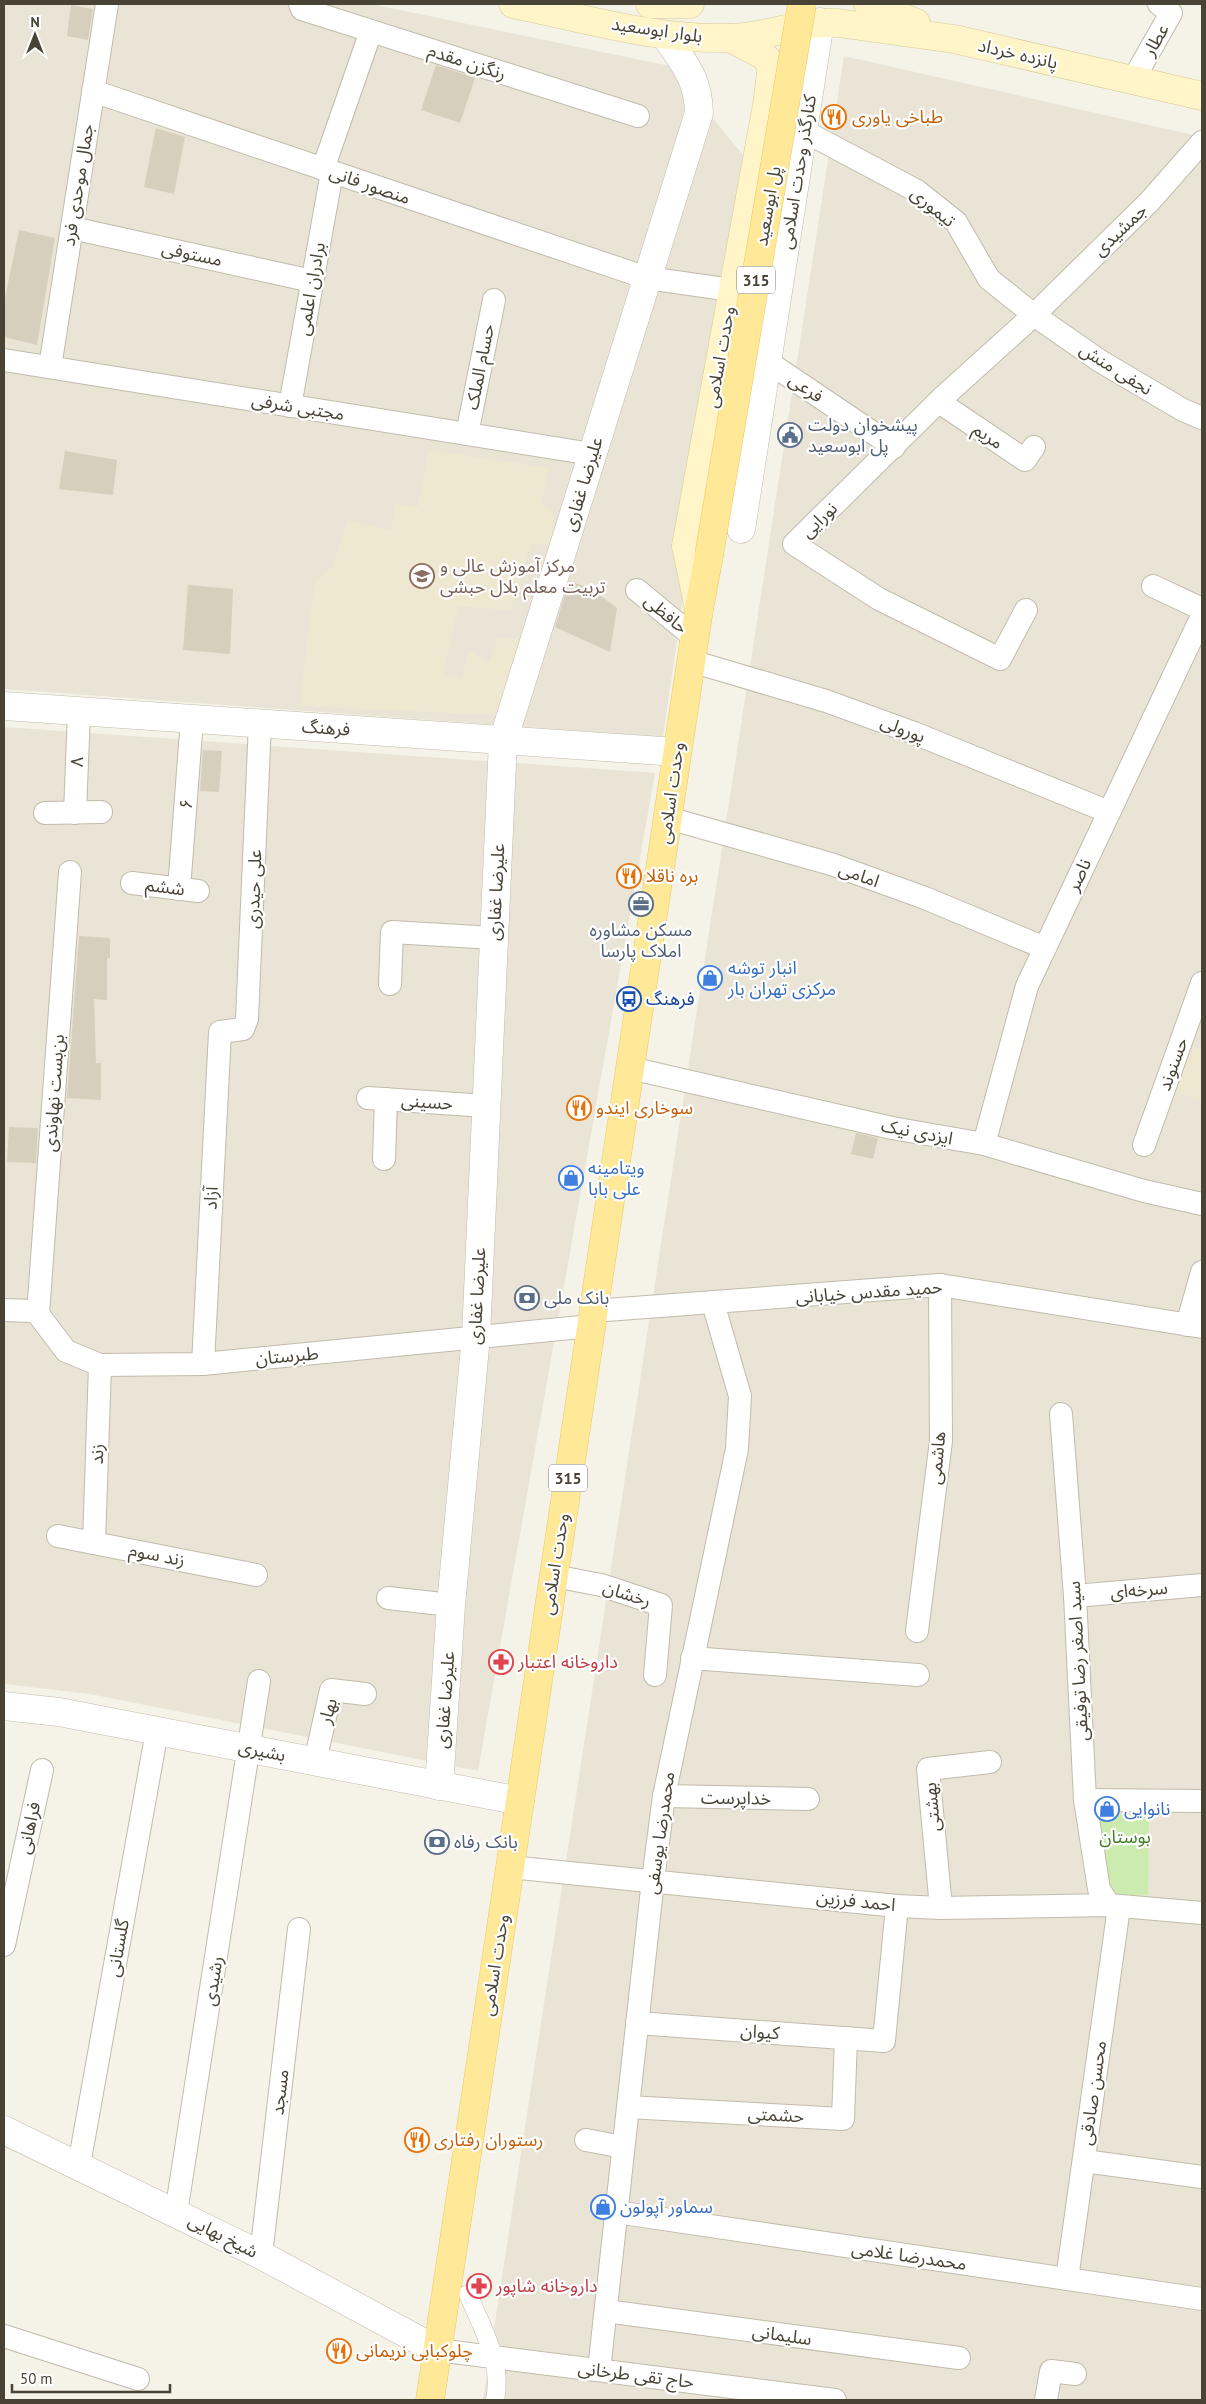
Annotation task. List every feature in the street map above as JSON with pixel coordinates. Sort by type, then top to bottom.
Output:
[{"type":"main road","name":"بلوار ابوسعید","points":[[513,4],[665,35],[730,38],[818,16]]},
{"type":"main road","points":[[653,4],[690,4]]},
{"type":"main road","points":[[868,4],[954,39]]},
{"type":"main road","name":"پانزده خرداد","points":[[818,16],[954,39],[1202,96]]},
{"type":"main road","name":"پل ابوسعید","points":[[709,555],[818,16]]},
{"type":"main road","points":[[730,38],[763,55],[772,65]]},
{"type":"main road","name":"وحدت اسلامی","points":[[699,609],[686,546],[772,65]]},
{"type":"main road","name":"وحدت اسلامی","points":[[430,2400],[677,752],[709,555]]},
{"type":"street","name":"جمال موحدی فرد","points":[[50,367],[107,4]]},
{"type":"street","name":"رنگزن مقدم","points":[[300,4],[302,9],[638,116]]},
{"type":"street","name":"عطار","points":[[1133,80],[1171,13],[1159,4]]},
{"type":"street","name":"کنارگذر وحدت اسلامی","points":[[741,529],[814,65],[818,16]]},
{"type":"street","name":"برادران اعلمی","points":[[290,406],[312,281],[327,170],[371,31]]},
{"type":"street","name":"علیرضا غفاری","points":[[439,1786],[451,1605],[476,1336],[503,741],[698,113],[698,92],[692,75],[665,35]]},
{"type":"street","points":[[772,65],[786,54],[797,52],[806,53],[812,58],[814,65]]},
{"type":"street","name":"منصور فانی","points":[[93,91],[647,278],[732,290]]},
{"type":"street","name":"تیموری","points":[[804,131],[917,191],[956,222],[989,279],[1034,315]]},
{"type":"street","name":"جمشیدی","points":[[1034,315],[1157,194],[1202,142]]},
{"type":"street","name":"مستوفی","points":[[72,228],[312,281]]},
{"type":"street","name":"حسام الملک","points":[[467,434],[494,300]]},
{"type":"street","name":"نورایی","points":[[1026,610],[1000,658],[879,599],[794,544],[939,402],[1034,315]]},
{"type":"street","name":"نجفی منش","points":[[1034,315],[1100,361],[1183,410],[1202,418]]},
{"type":"street","name":"مجتبی شرفی","points":[[4,360],[592,454]]},
{"type":"street","name":"فرعی","points":[[768,362],[894,447]]},
{"type":"street","name":"مریم","points":[[939,402],[1024,460],[1034,447]]},
{"type":"street","points":[[1153,586],[1202,609]]},
{"type":"street","name":"حافظی","points":[[637,590],[693,649]]},
{"type":"street","name":"ناصر","points":[[984,1144],[1027,986],[1202,616]]},
{"type":"street","name":"پورولی","points":[[693,649],[879,720],[1109,812]]},
{"type":"street","name":"فرهنگ","points":[[4,706],[677,752]]},
{"type":"street","name":"۸","points":[[76,813],[80,711]]},
{"type":"street","name":"۶","points":[[189,890],[192,719]]},
{"type":"street","name":"علی حیدری","points":[[220,1032],[243,1029],[248,1019],[260,724]]},
{"type":"street","points":[[45,813],[100,812]]},
{"type":"street","name":"امامی","points":[[668,818],[831,864],[925,898],[1045,948]]},
{"type":"street","name":"بن‌بست نهاوندی","points":[[38,1314],[70,872]]},
{"type":"street","name":"ششم","points":[[132,883],[189,890]]},
{"type":"street","points":[[390,984],[392,932],[494,938]]},
{"type":"street","name":"حسنوند","points":[[1144,1145],[1202,983]]},
{"type":"street","name":"آزاد","points":[[203,1364],[220,1032]]},
{"type":"street","name":"ایزدی نیک","points":[[630,1068],[892,1128],[984,1144],[1144,1191],[1202,1204]]},
{"type":"street","name":"حسینی","points":[[384,1159],[377,1098],[486,1106]]},
{"type":"street","points":[[1195,1326],[1202,1272]]},
{"type":"street","name":"حمید مقدس خیابانی","points":[[592,1319],[713,1303],[940,1285],[1195,1326]]},
{"type":"street","name":"هاشمی","points":[[918,1631],[940,1441],[940,1285]]},
{"type":"street","name":"محمدرضا یوسفی","points":[[598,2370],[664,1796],[737,1449],[740,1396],[713,1303]]},
{"type":"street","points":[[4,1310],[32,1311],[38,1314]]},
{"type":"street","name":"طبرستان","points":[[38,1314],[66,1351],[100,1365],[203,1364],[476,1336],[592,1319]]},
{"type":"street","name":"زند","points":[[94,1542],[100,1365]]},
{"type":"street","name":"سید اصغر رضا توفیقی","points":[[1061,1414],[1075,1596],[1085,1800],[1099,1889],[1114,1906]]},
{"type":"street","name":"زند سوم","points":[[58,1536],[256,1575]]},
{"type":"street","name":"رخشان","points":[[554,1576],[601,1586],[661,1605],[655,1675]]},
{"type":"street","name":"سرخه‌ای","points":[[1075,1596],[1202,1585]]},
{"type":"street","points":[[388,1598],[451,1605]]},
{"type":"street","points":[[692,1658],[918,1676]]},
{"type":"street","name":"رشیدی","points":[[176,2213],[259,1681]]},
{"type":"street","name":"بهار","points":[[315,1762],[331,1690],[365,1694]]},
{"type":"street","name":"بشیری","points":[[4,1706],[59,1712],[520,1802]]},
{"type":"street","name":"گلستانی","points":[[79,2166],[157,1731]]},
{"type":"street","name":"بهشتی","points":[[941,1908],[928,1769],[990,1762]]},
{"type":"street","name":"فراهانی","points":[[4,1945],[42,1770]]},
{"type":"street","name":"خداپرست","points":[[664,1796],[808,1799]]},
{"type":"street","points":[[1085,1800],[1202,1801]]},
{"type":"street","name":"احمد فرزین","points":[[510,1867],[897,1906],[941,1908],[1114,1906],[1202,1914]]},
{"type":"street","name":"کیوان","points":[[637,2023],[884,2041],[897,1906]]},
{"type":"street","name":"محسن صادقی","points":[[1067,2279],[1084,2161],[1114,1906]]},
{"type":"street","name":"مسجد","points":[[261,2255],[299,1929]]},
{"type":"street","name":"حشمتی","points":[[628,2107],[844,2119],[846,2038]]},
{"type":"street","name":"شیخ بهایی","points":[[4,2130],[261,2255],[437,2350]]},
{"type":"street","points":[[586,2140],[623,2147]]},
{"type":"street","points":[[1084,2161],[1202,2177]]},
{"type":"street","name":"محمدرضا غلامی","points":[[616,2212],[1202,2299]]},
{"type":"street","points":[[468,2294],[495,2357],[497,2381],[495,2400]]},
{"type":"street","name":"سلیمانی","points":[[606,2311],[959,2358]]},
{"type":"street","points":[[4,2336],[138,2379]]},
{"type":"street","name":"حاج تقی طرخانی","points":[[437,2350],[799,2398],[835,2400]]},
{"type":"street","points":[[1046,2400],[1051,2371],[1075,2374]]},
{"type":"shaded area","points":[[4,4],[371,4],[670,66],[747,160],[663,737],[4,689]]},
{"type":"shaded area","points":[[844,56],[1202,137],[1202,2400],[483,2400]]},
{"type":"shaded area","name":"مرکز آموزش عالی و تربیت معلم بلال حبشی","points":[[429,450],[549,468],[541,502],[555,515],[549,545],[531,544],[510,610],[458,606],[443,674],[462,678],[469,651],[489,662],[498,638],[524,640],[496,715],[300,706],[314,585],[332,567],[348,521],[392,530],[395,504],[418,507]]},
{"type":"shaded area","points":[[4,727],[655,773],[478,1771],[90,1694],[4,1684]]},
{"type":"shaded area","points":[[1193,1047],[1202,1051],[1202,1101],[1176,1092]]},
{"type":"green space","name":"بوستان","points":[[1100,1814],[1149,1814],[1148,1895],[1114,1896],[1105,1876]]},
{"type":"building","points":[[71,5],[93,9],[88,40],[67,36]]},
{"type":"building","points":[[436,65],[475,78],[460,123],[421,110]]},
{"type":"building","points":[[156,128],[185,137],[174,194],[144,187]]},
{"type":"building","points":[[19,230],[55,238],[37,345],[4,337],[4,303]]},
{"type":"building","points":[[65,451],[117,460],[113,495],[59,489]]},
{"type":"building","points":[[569,581],[590,588],[617,608],[610,652],[555,627]]},
{"type":"building","points":[[188,585],[233,589],[230,654],[183,650]]},
{"type":"building","points":[[203,750],[222,751],[219,792],[200,791]]},
{"type":"building","points":[[79,936],[110,938],[110,958],[107,958],[107,1000],[94,999],[96,1063],[101,1063],[101,1100],[67,1098]]},
{"type":"building","points":[[9,1127],[38,1128],[36,1163],[7,1162]]},
{"type":"building","points":[[856,1133],[878,1138],[873,1159],[851,1154]]},
{"type":"place","name":"طباخی یاوری","points":[[834,117]]},
{"type":"place","name":"پیشخوان دولت پل ابوسعید","points":[[790,435]]},
{"type":"place","name":"مرکز آموزش عالی و تربیت معلم بلال حبشی","points":[[422,576]]},
{"type":"place","name":"بره ناقلا","points":[[629,876]]},
{"type":"place","name":"مسکن مشاوره املاک پارسا","points":[[641,904]]},
{"type":"place","name":"انبار توشه مرکزی تهران بار","points":[[710,978]]},
{"type":"place","name":"فرهنگ","points":[[629,999]]},
{"type":"place","name":"سوخاری ایندو","points":[[579,1108]]},
{"type":"place","name":"ویتامینه علی بابا","points":[[571,1178]]},
{"type":"place","name":"بانک ملی","points":[[527,1298]]},
{"type":"place","name":"داروخانه اعتبار","points":[[501,1662]]},
{"type":"place","name":"نانوایی","points":[[1107,1809]]},
{"type":"place","name":"بانک رفاه","points":[[437,1842]]},
{"type":"place","name":"رستوران رفتاری","points":[[417,2140]]},
{"type":"place","name":"سماور آپولون","points":[[603,2207]]},
{"type":"place","name":"داروخانه شاپور","points":[[479,2286]]},
{"type":"place","name":"چلوکبابی نریمانی","points":[[339,2351]]}]
